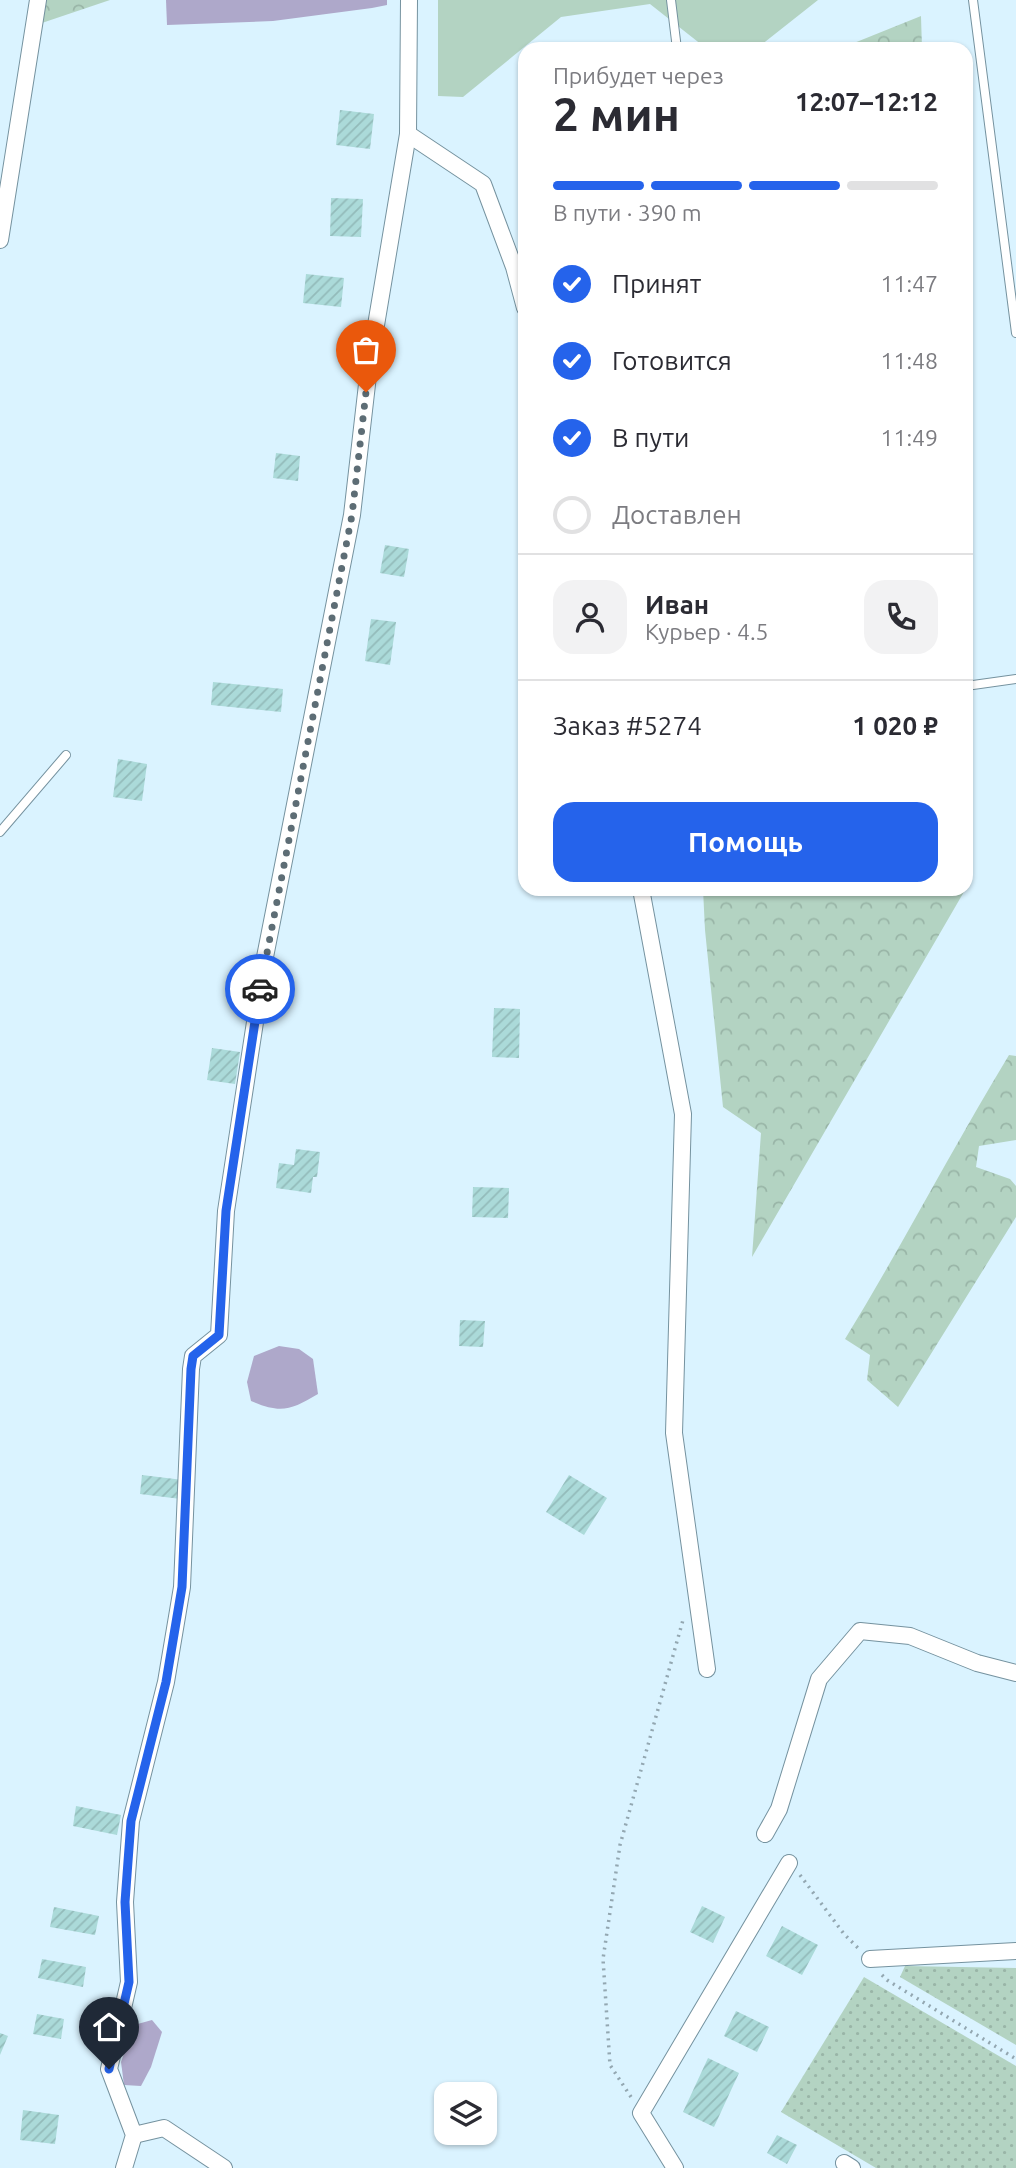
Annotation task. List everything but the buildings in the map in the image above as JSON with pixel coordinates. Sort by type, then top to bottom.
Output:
[{"type":"street","points":[[0,240],[38,0]]},
{"type":"street","points":[[124,2168],[134,2135],[109,2069],[129,1982],[125,1902],[131,1821],[166,1682],[182,1587],[193,1356],[219,1335],[226,1211],[265,957],[352,515],[371,354],[408,134],[409,0]]},
{"type":"street","points":[[408,134],[483,184],[518,282]]},
{"type":"street","points":[[642,896],[683,1114],[674,1433],[707,1670]]},
{"type":"street","points":[[765,1834],[779,1809],[819,1679],[860,1631],[910,1636],[977,1663],[1016,1673]]},
{"type":"street","points":[[675,2168],[641,2113],[789,1863]]},
{"type":"street","points":[[870,1959],[1016,1951]]},
{"type":"street","points":[[134,2135],[164,2128],[224,2168]]},
{"type":"lane","points":[[671,0],[676,42]]},
{"type":"lane","points":[[973,0],[1016,333]]},
{"type":"lane","points":[[973,685],[1016,679]]},
{"type":"lane","points":[[0,832],[66,755]]},
{"type":"path","points":[[641,2113],[611,2065],[603,1959],[621,1845],[682,1623],[696,1591]]},
{"type":"green space","points":[[38,0],[110,0],[33,26]]},
{"type":"green space","points":[[438,0],[818,0],[765,42],[698,42],[650,4],[561,17],[530,42],[518,42],[518,52],[463,97],[438,96]]},
{"type":"green space","points":[[921,16],[922,42],[856,42]]},
{"type":"green space","points":[[703,896],[962,896],[752,1257],[761,1133],[723,1107]]},
{"type":"green space","points":[[1009,1055],[1016,1056],[1016,1140],[979,1146],[976,1167],[1010,1179],[1016,1186],[1016,1217],[898,1407],[867,1380],[870,1355],[845,1339]]},
{"type":"green space","points":[[905,1966],[1016,1968],[1016,2045],[900,1977]]},
{"type":"green space","points":[[864,1977],[1016,2066],[1016,2168],[876,2168],[781,2112]]},
{"type":"shaded area","points":[[166,0],[387,0],[387,5],[273,21],[167,25]]},
{"type":"shaded area","points":[[279,1346],[299,1349],[313,1359],[318,1394],[293,1407],[278,1409],[251,1401],[247,1382],[254,1356]]},
{"type":"shaded area","points":[[152,2020],[162,2032],[151,2067],[141,2086],[124,2085],[121,2062],[134,2025]]},
{"type":"way so far","points":[[260,989],[317,684],[352,515],[366,392]]},
{"type":"route","points":[[109,2069],[129,1982],[125,1902],[131,1821],[166,1682],[182,1587],[191,1369],[193,1356],[219,1335],[226,1211],[260,989]]}]
